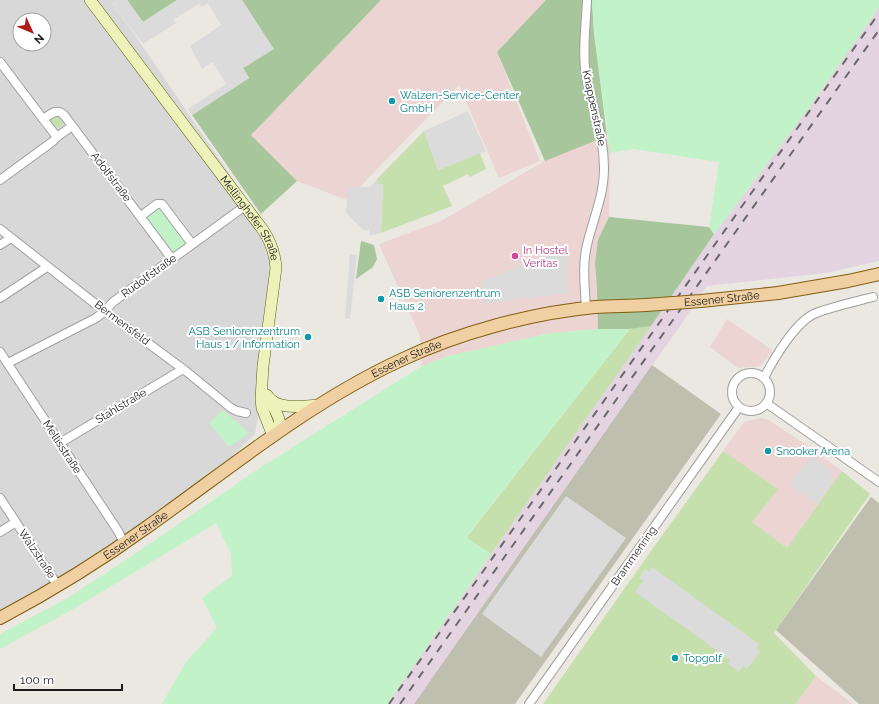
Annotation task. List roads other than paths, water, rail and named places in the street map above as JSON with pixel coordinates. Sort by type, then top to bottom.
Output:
[{"type":"main road","name":"Mellinghofer Straße","points":[[90,0],[268,237],[272,246],[276,268],[262,383],[261,403],[273,436]]},
{"type":"main road","name":"Essener Straße","points":[[0,618],[58,586],[124,543],[273,436],[319,405],[375,372],[431,347],[493,327],[521,320],[586,309],[709,300],[778,292],[848,281],[879,274]]},
{"type":"main road","points":[[262,383],[280,421],[278,430],[273,436]]},
{"type":"main road","points":[[270,399],[288,406],[319,405]]},
{"type":"street","name":"Knappenstraße","points":[[586,309],[584,260],[601,196],[604,172],[601,131],[590,91],[585,64],[587,0]]},
{"type":"street","points":[[0,62],[57,137]]},
{"type":"street","name":"Adolfstraße","points":[[43,119],[54,112],[59,111],[63,114],[172,259]]},
{"type":"street","points":[[0,180],[72,126]]},
{"type":"street","points":[[141,216],[157,204],[162,204],[192,244]]},
{"type":"street","name":"Rudolfstraße","points":[[8,363],[96,318],[113,302],[245,206]]},
{"type":"street","name":"Bermensfeld","points":[[0,229],[47,267],[183,369],[231,408],[246,413]]},
{"type":"street","points":[[0,245],[11,238]]},
{"type":"street","points":[[0,298],[47,267]]},
{"type":"street","points":[[764,378],[772,362],[794,331],[804,320],[816,313],[873,297]]},
{"type":"street","name":"Mellisstraße","points":[[0,352],[118,531],[124,543]]},
{"type":"street","name":"Stahlstraße","points":[[60,443],[183,369]]},
{"type":"street","points":[[749,373],[757,374],[764,378],[770,388],[766,403],[754,410],[746,410],[739,407],[732,392],[733,386],[738,378],[749,373]]},
{"type":"street","points":[[766,403],[879,482]]},
{"type":"street","name":"Brammenring","points":[[529,704],[739,407]]},
{"type":"street","name":"Walzstraße","points":[[0,498],[58,586]]},
{"type":"street","name":"Walzstraße","points":[[0,532],[16,522]]},
{"type":"railway","points":[[389,704],[879,13]]},
{"type":"railway","points":[[400,704],[879,30]]},
{"type":"place","name":"Walzen-Service-Center GmbH","points":[[392,101]]},
{"type":"place","name":"In Hostel Veritas","points":[[515,256]]},
{"type":"place","name":"ASB Seniorenzentrum Haus 2","points":[[381,299]]},
{"type":"place","name":"ASB Seniorenzentrum Haus 1 / Information","points":[[308,337]]},
{"type":"place","name":"Snooker Arena","points":[[768,451]]},
{"type":"place","name":"Topgolf","points":[[675,658]]}]
